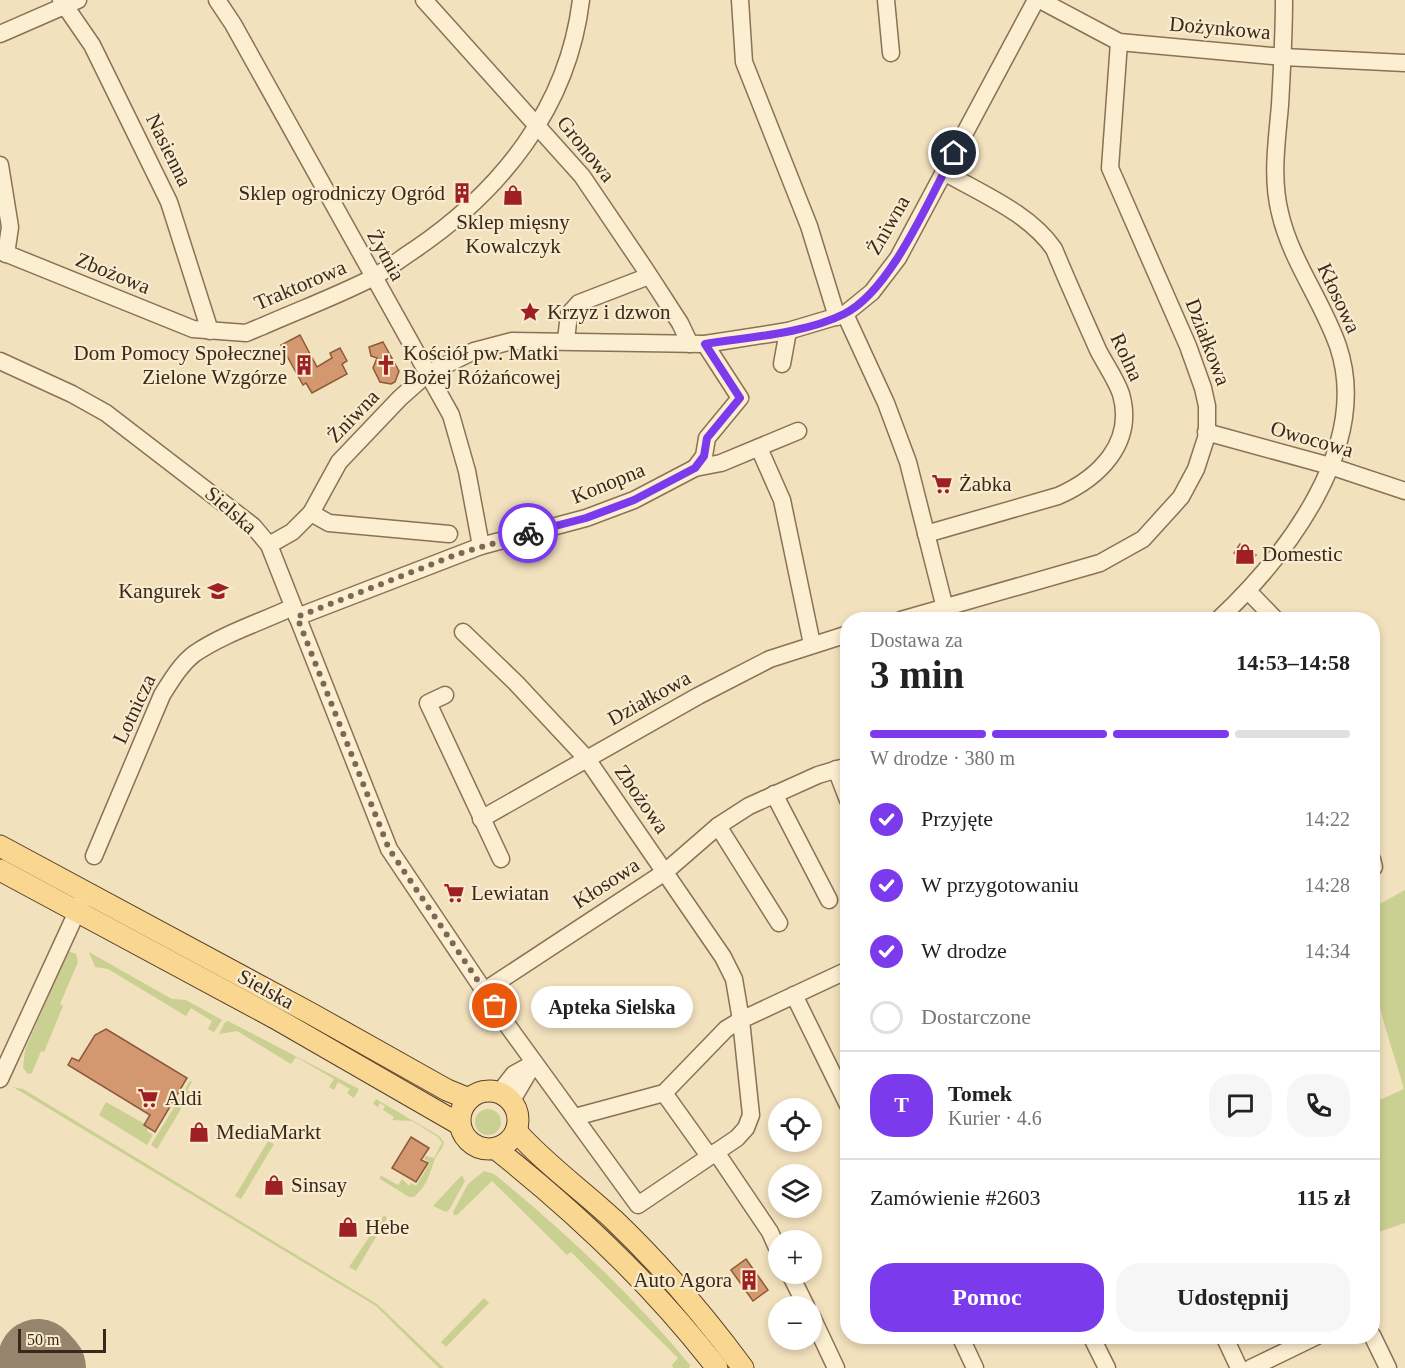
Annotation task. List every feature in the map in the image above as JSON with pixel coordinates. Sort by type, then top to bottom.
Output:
[{"type":"main road","name":"Sielska","points":[[0,846],[225,966],[447,1090],[469,1099]]},
{"type":"main road","name":"Sielska","points":[[0,870],[77,910],[401,1089],[459,1124],[472,1145],[488,1150],[496,1149],[597,1233],[664,1304],[717,1368]]},
{"type":"main road","points":[[459,1124],[460,1115],[469,1099],[483,1092],[505,1097],[517,1116],[516,1131],[504,1145],[496,1149]]},
{"type":"main road","points":[[516,1131],[532,1151],[613,1220],[663,1269],[743,1368]]},
{"type":"street","name":"Żytnia","points":[[217,0],[233,24],[451,415],[467,471],[480,546]]},
{"type":"street","name":"Gronowa","points":[[424,0],[582,176],[680,323],[740,398],[707,438],[704,456],[695,468]]},
{"type":"street","name":"Traktorowa","points":[[210,331],[246,333],[373,278],[459,218],[509,168],[538,125],[572,47],[581,0]]},
{"type":"street","points":[[740,0],[744,62],[809,226],[841,315],[890,413],[908,462],[946,612]]},
{"type":"street","points":[[886,0],[891,53]]},
{"type":"street","name":"Żniwna","points":[[269,545],[292,531],[311,513],[339,462],[427,374],[474,351],[512,341],[566,340],[697,344],[788,331],[841,315],[872,292],[897,258],[1036,0]]},
{"type":"street","name":"Dożynkowa","points":[[1041,0],[1119,42],[1283,57],[1405,63]]},
{"type":"street","name":"Kłosowa","points":[[1226,612],[1248,591],[1290,542],[1318,494],[1330,466],[1341,428],[1345,389],[1339,350],[1327,316],[1290,248],[1279,213],[1274,180],[1283,57],[1284,0]]},
{"type":"street","points":[[0,34],[68,2]]},
{"type":"street","name":"Nasienna","points":[[68,2],[92,45],[169,202],[210,331]]},
{"type":"street","name":"Działkowa","points":[[952,612],[1100,563],[1143,539],[1181,497],[1197,469],[1206,432],[1208,406],[1203,388],[1188,346],[1110,168],[1119,42]]},
{"type":"street","points":[[0,165],[10,227],[3,252]]},
{"type":"street","name":"Rolna","points":[[926,534],[1058,495],[1077,487],[1094,476],[1114,452],[1125,422],[1120,393],[1054,249],[1043,233],[1027,221],[944,172]]},
{"type":"street","name":"Zbożowa","points":[[3,252],[193,329],[210,331]]},
{"type":"street","points":[[566,340],[569,314],[579,303],[649,276]]},
{"type":"street","points":[[782,364],[788,331]]},
{"type":"street","name":"Sielska","points":[[0,361],[72,394],[106,413],[253,526],[269,545],[389,849],[534,1063],[638,1205]]},
{"type":"street","name":"Konopna","points":[[295,612],[480,546],[586,518],[634,500],[695,468],[722,463],[798,430]]},
{"type":"street","name":"Owocowa","points":[[1206,432],[1330,466],[1405,491]]},
{"type":"street","points":[[759,447],[782,500],[812,644]]},
{"type":"street","points":[[311,513],[329,523],[449,534]]},
{"type":"street","points":[[1248,591],[1268,612]]},
{"type":"street","name":"Lotnicza","points":[[94,856],[162,695],[178,671],[193,655],[211,644],[295,612]]},
{"type":"street","name":"Zbożowa","points":[[463,632],[516,683],[587,759],[723,957],[734,979],[741,1020],[751,1115],[746,1128],[737,1138],[638,1205]]},
{"type":"street","name":"Działkowa","points":[[481,819],[708,691],[770,659],[840,636]]},
{"type":"street","points":[[445,695],[428,703],[501,858]]},
{"type":"street","name":"Kłosowa","points":[[484,991],[665,872],[718,826],[774,794],[840,769]]},
{"type":"street","points":[[774,794],[829,900]]},
{"type":"street","points":[[718,826],[779,923]]},
{"type":"street","points":[[0,1079],[77,910],[88,892]]},
{"type":"street","points":[[575,1117],[664,1093],[726,1029],[840,974]]},
{"type":"street","points":[[794,994],[840,1089]]},
{"type":"street","points":[[505,1097],[534,1063]]},
{"type":"street","points":[[664,1093],[769,1230]]},
{"type":"street","points":[[822,1338],[836,1368]]},
{"type":"street","points":[[964,1344],[975,1368]]},
{"type":"street","points":[[1095,1344],[1107,1368]]},
{"type":"street","points":[[1228,1344],[1239,1368]]},
{"type":"street","points":[[1251,1368],[1300,1344]]},
{"type":"street","points":[[1376,1344],[1388,1368]]},
{"type":"green space","points":[[1405,890],[1405,1223],[1380,1232],[1380,1100],[1404,1089],[1380,1006],[1380,904]]},
{"type":"green space","points":[[68,951],[76,954],[78,962],[60,1004],[63,1006],[44,1052],[41,1051],[32,1073],[28,1074],[23,1068],[25,1050]]},
{"type":"green space","points":[[89,952],[172,999],[186,1000],[222,1020],[214,1032],[208,1029],[212,1021],[191,1008],[186,1016],[108,969],[95,967]]},
{"type":"green space","points":[[228,1021],[359,1089],[354,1098],[347,1093],[350,1089],[338,1082],[334,1090],[329,1087],[334,1079],[296,1057],[291,1064],[237,1031],[219,1034],[225,1022]]},
{"type":"green space","points":[[190,1081],[192,1082],[187,1090],[191,1092],[157,1149],[151,1145]]},
{"type":"green space","points":[[13,1087],[23,1089],[377,1304],[444,1368],[439,1368],[376,1306]]},
{"type":"green space","points":[[376,1099],[439,1136],[444,1142],[425,1184],[414,1197],[409,1197],[380,1179],[380,1175],[398,1185],[402,1179],[409,1186],[411,1183],[416,1186],[430,1163],[424,1159],[426,1156],[434,1158],[442,1143],[438,1137],[412,1121],[392,1120],[394,1117],[383,1110],[385,1106],[380,1103],[378,1107],[373,1104]]},
{"type":"green space","points":[[106,1102],[145,1124],[147,1131],[153,1135],[147,1145],[99,1115]]},
{"type":"green space","points":[[488,1109],[497,1113],[501,1122],[497,1131],[488,1135],[479,1131],[475,1122],[479,1113]]},
{"type":"green space","points":[[268,1141],[274,1144],[241,1199],[235,1196]]},
{"type":"green space","points":[[484,1171],[494,1174],[521,1196],[597,1265],[645,1313],[690,1365],[689,1368],[673,1368],[672,1365],[678,1358],[571,1252],[567,1255],[492,1181],[457,1215],[454,1215],[453,1212],[468,1184]]},
{"type":"green space","points":[[462,1175],[465,1181],[449,1210],[446,1212],[433,1206]]},
{"type":"green space","points":[[384,1215],[387,1218],[356,1271],[349,1267]]},
{"type":"green space","points":[[484,1298],[489,1303],[446,1347],[441,1342]]},
{"type":"building","name":"Dom Pomocy Społecznej Zielone Wzgórze","points":[[300,335],[317,367],[332,358],[330,353],[340,348],[347,361],[342,364],[347,374],[312,393],[306,383],[303,385],[281,345]]},
{"type":"building","name":"Kościół pw. Matki Bożej Różańcowej","points":[[383,342],[399,371],[395,382],[391,384],[380,382],[373,368],[377,358],[371,356],[369,347]]},
{"type":"building","name":"Domestic","points":[[1240,544],[1256,555],[1250,563],[1234,553]]},
{"type":"building","name":"Aldi","points":[[106,1029],[187,1078],[155,1132],[144,1125],[150,1115],[68,1065],[72,1058],[79,1061],[95,1035]]},
{"type":"building","points":[[411,1137],[429,1148],[421,1160],[428,1163],[416,1182],[392,1168]]},
{"type":"building","name":"Auto Agora","points":[[746,1259],[768,1290],[753,1301],[731,1270]]},
{"type":"runway","points":[[38,1359],[46,1368]]},
{"type":"way so far","points":[[495,1006],[389,849],[297,617],[458,554],[528,533]]},
{"type":"place","name":"Sklep ogrodniczy Ogród","points":[[462,193]]},
{"type":"place","name":"Sklep mięsny Kowalczyk","points":[[513,195]]},
{"type":"place","name":"Krzyz i dzwon","points":[[530,312]]},
{"type":"place","name":"Dom Pomocy Społecznej Zielone Wzgórze","points":[[304,365]]},
{"type":"place","name":"Kościół pw. Matki Bożej Różańcowej","points":[[386,365]]},
{"type":"place","name":"Żabka","points":[[942,484]]},
{"type":"place","name":"Domestic","points":[[1245,554]]},
{"type":"place","name":"Kangurek","points":[[218,591]]},
{"type":"place","name":"Lewiatan","points":[[454,893]]},
{"type":"place","name":"Apteka Sielska","points":[[495,1006]]},
{"type":"place","name":"Aldi","points":[[148,1098]]},
{"type":"place","name":"MediaMarkt","points":[[199,1132]]},
{"type":"place","name":"Sinsay","points":[[274,1185]]},
{"type":"place","name":"Hebe","points":[[348,1227]]},
{"type":"place","name":"Auto Agora","points":[[749,1280]]},
{"type":"route","points":[[528,533],[586,518],[634,500],[695,468],[704,456],[707,438],[740,398],[705,344],[788,331],[845,314],[872,292],[897,258],[954,153]]}]
